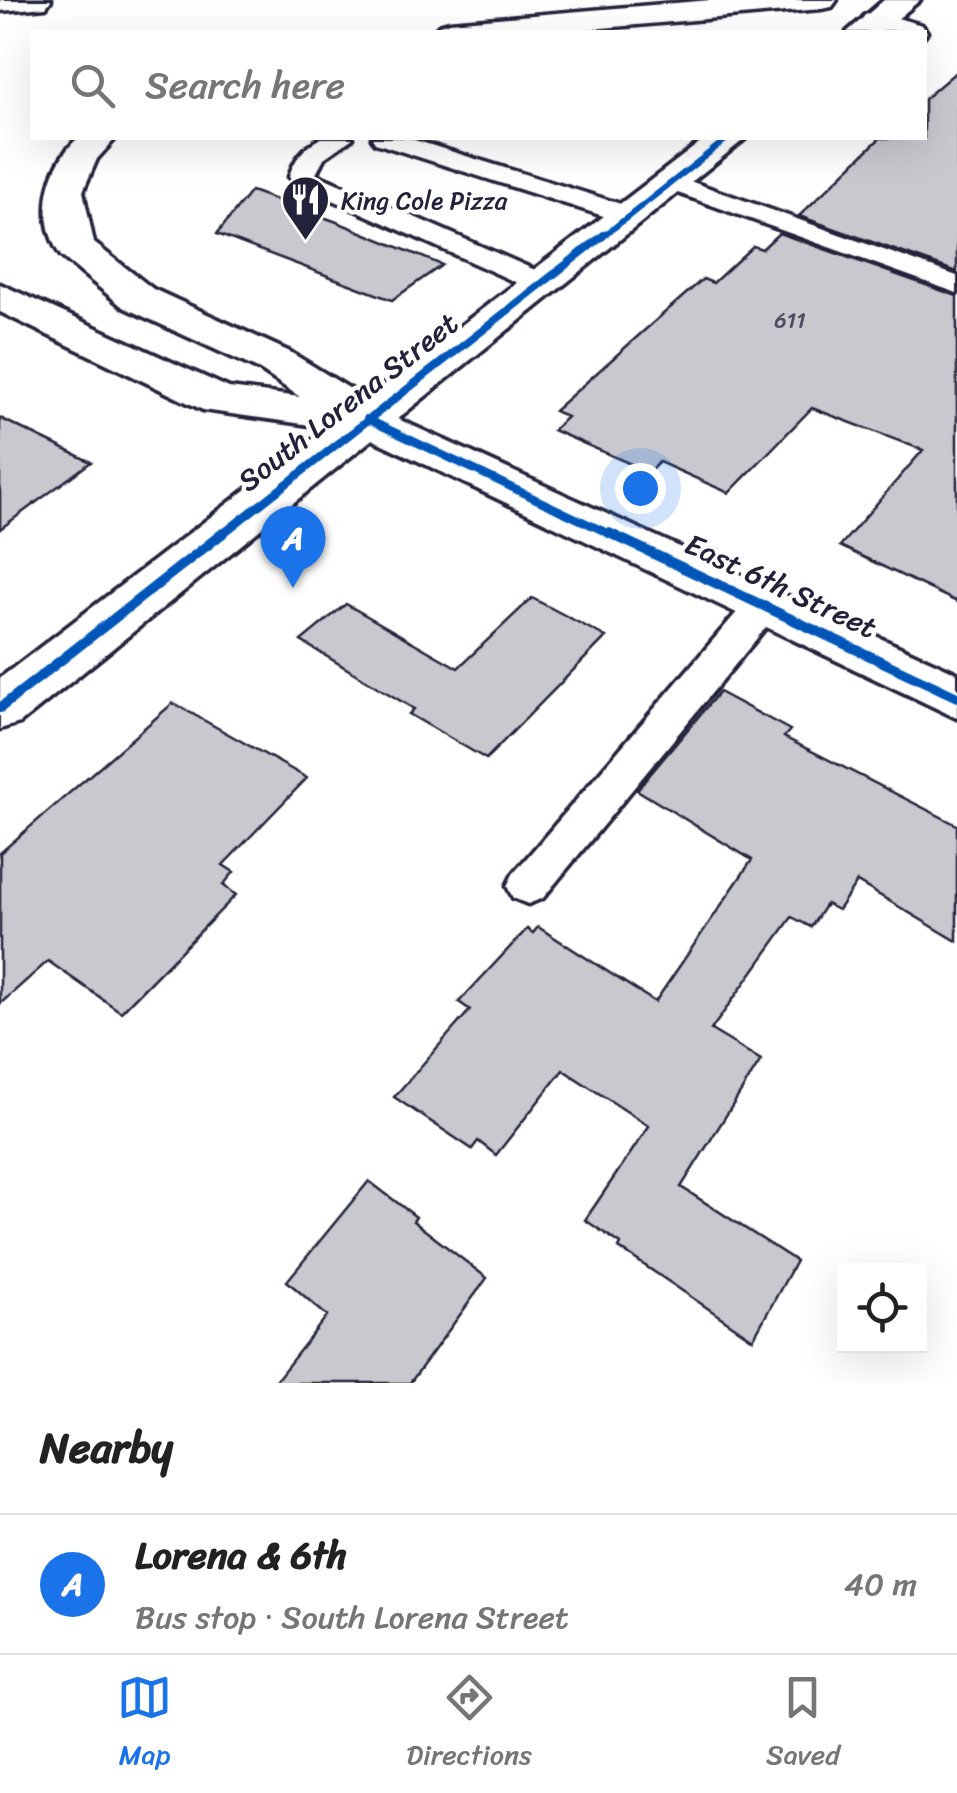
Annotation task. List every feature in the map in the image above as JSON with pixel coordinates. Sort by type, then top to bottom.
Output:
[{"type":"main road","points":[[0,2],[36,0]]},
{"type":"main road","points":[[473,30],[821,0]]},
{"type":"main road","points":[[96,140],[80,154],[64,192],[76,248],[138,298],[275,361],[367,419]]},
{"type":"main road","name":"South Lorena Street","points":[[0,708],[725,140]]},
{"type":"main road","points":[[0,296],[219,400],[367,419]]},
{"type":"main road","name":"East 6th Street","points":[[367,419],[957,697]]},
{"type":"lane","points":[[335,140],[317,148],[304,164],[302,178],[541,283]]},
{"type":"lane","points":[[390,140],[628,215]]},
{"type":"lane","points":[[670,182],[957,286]]},
{"type":"lane","points":[[528,886],[763,606]]},
{"type":"building","points":[[957,71],[957,272],[799,216],[878,140],[927,140],[927,96]]},
{"type":"building","name":"King Cole Pizza","points":[[251,191],[442,265],[392,300],[217,234]]},
{"type":"building","points":[[779,233],[957,296],[957,602],[840,546],[923,450],[812,408],[729,493],[659,462],[649,472],[553,430],[567,417],[554,411],[703,279],[713,283],[753,246],[762,249]]},
{"type":"building","points":[[0,418],[91,462],[0,529]]},
{"type":"building","points":[[532,598],[606,637],[486,759],[409,714],[414,709],[301,641],[346,604],[458,668]]},
{"type":"building","points":[[719,692],[790,730],[784,737],[957,825],[957,941],[857,882],[838,910],[826,904],[811,927],[792,917],[711,1030],[761,1060],[681,1187],[796,1261],[753,1339],[619,1248],[621,1244],[585,1220],[649,1126],[563,1070],[496,1155],[478,1141],[472,1149],[394,1097],[470,1010],[459,1002],[527,929],[533,933],[538,927],[655,1002],[752,860],[637,790]]},
{"type":"building","points":[[173,703],[307,778],[223,865],[234,872],[223,885],[236,895],[121,1012],[48,961],[0,1004],[0,853]]},
{"type":"building","points":[[369,1181],[487,1278],[410,1383],[274,1383],[327,1316],[287,1281]]},
{"type":"cycle path","points":[[0,708],[725,140]]},
{"type":"cycle path","points":[[367,419],[957,697]]},
{"type":"place","name":"King Cole Pizza","points":[[306,242]]},
{"type":"place","name":"Lorena & 6th","points":[[293,588]]}]
